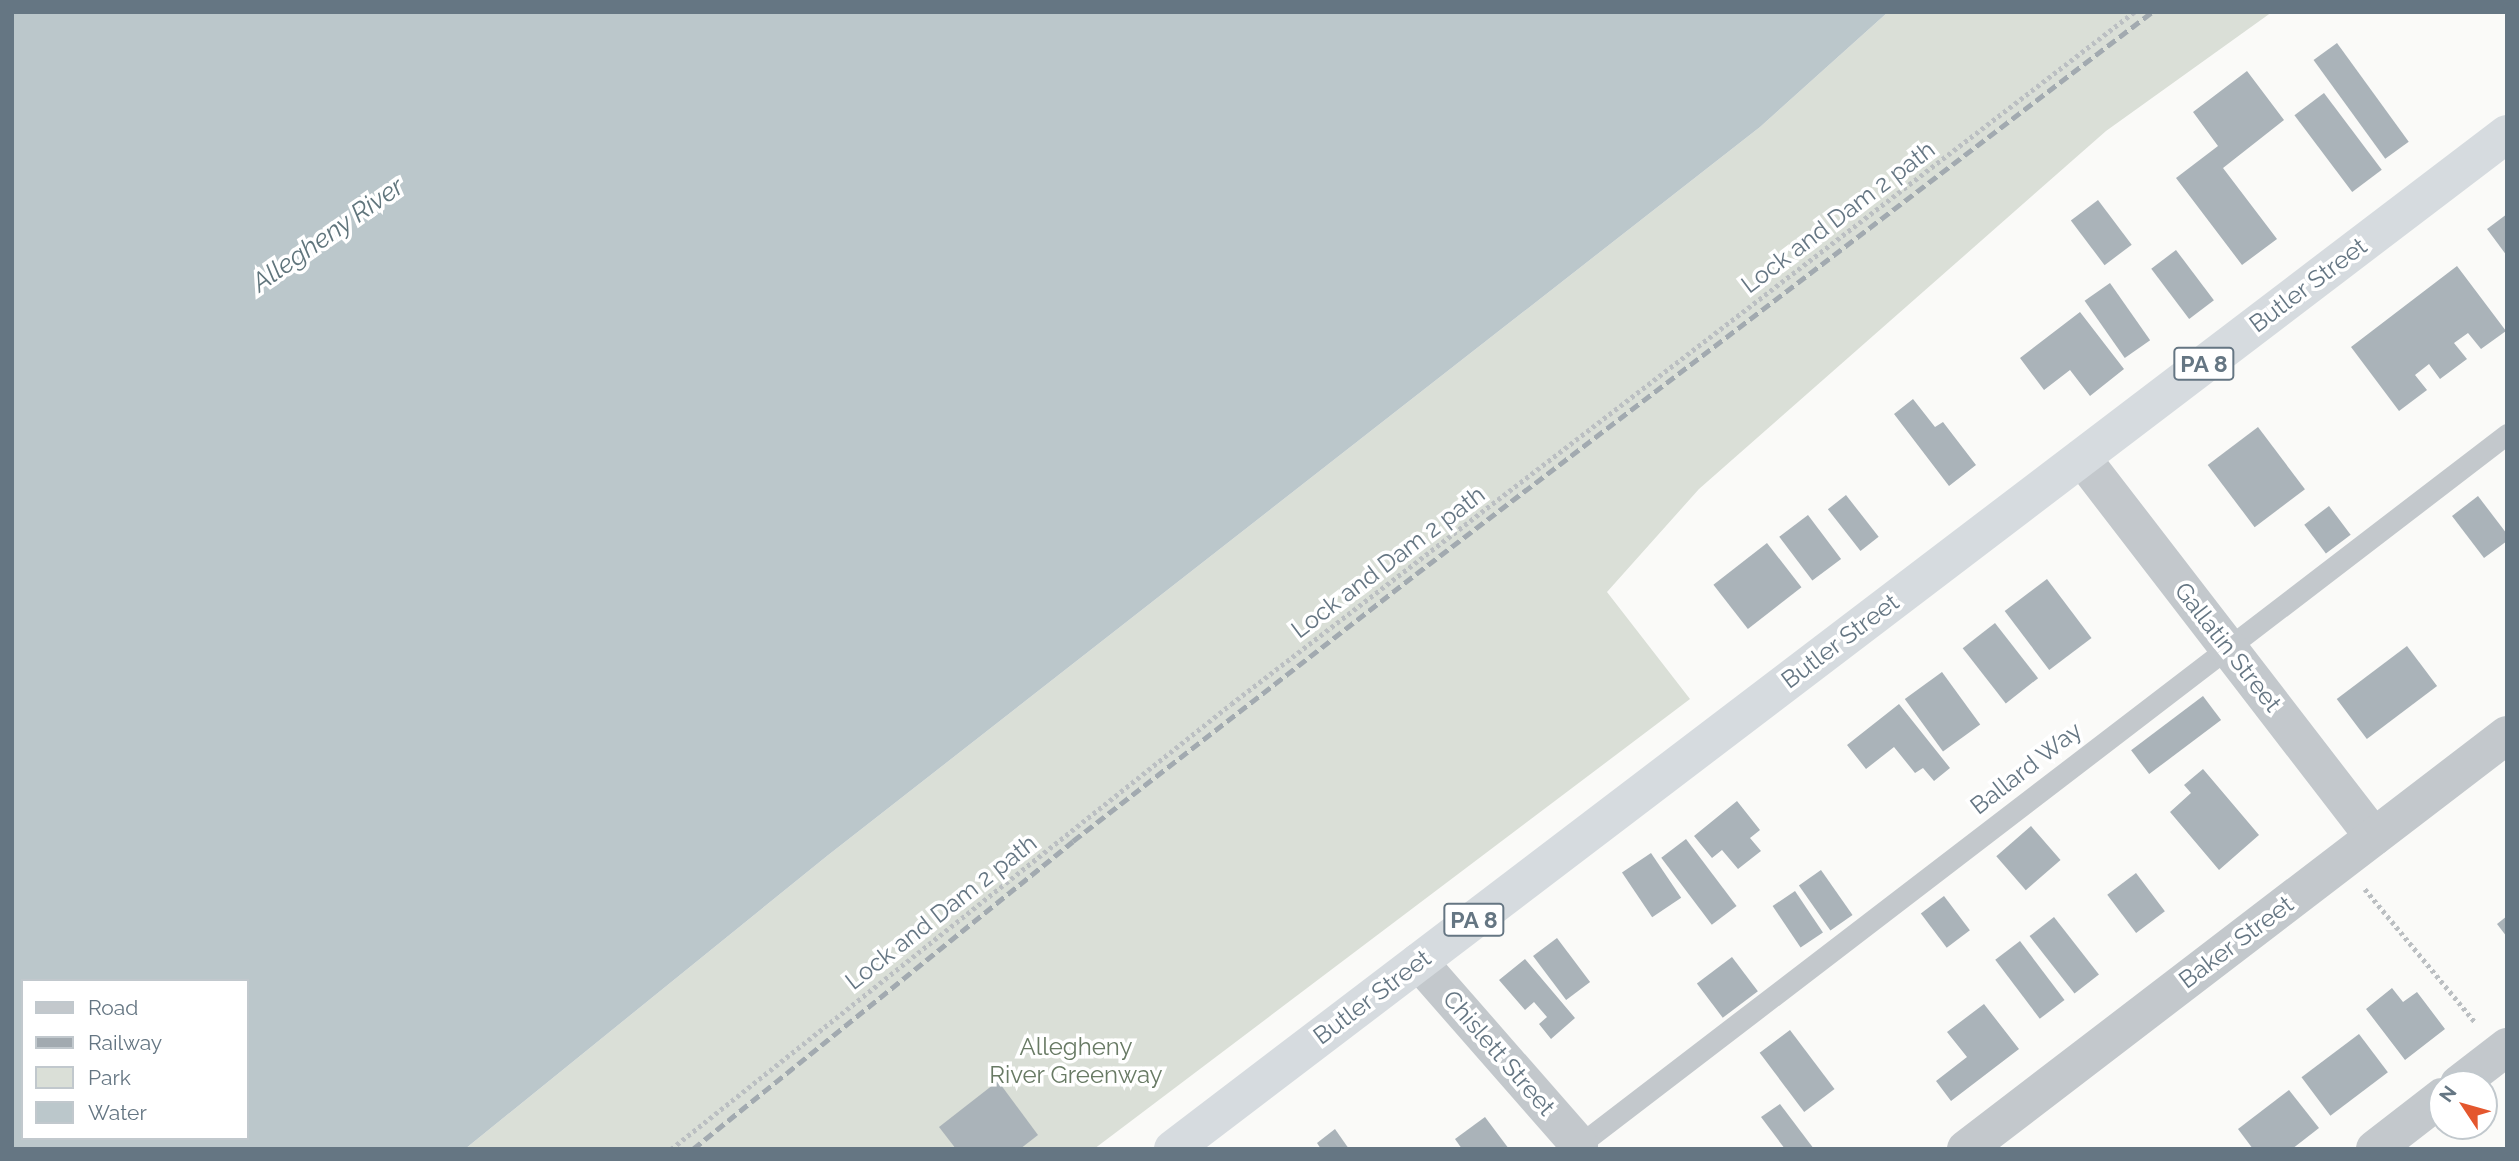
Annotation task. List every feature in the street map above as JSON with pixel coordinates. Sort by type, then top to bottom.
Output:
[{"type":"highway","name":"Butler Street","points":[[1173,1149],[2507,134]]},
{"type":"street","name":"Gallatin Street","points":[[2082,458],[2374,837]]},
{"type":"street","name":"Baker Street","points":[[1966,1149],[2507,735]]},
{"type":"street","name":"Chislett Street","points":[[1419,962],[1579,1145]]},
{"type":"street","points":[[2470,1070],[2495,1039]]},
{"type":"street","points":[[2375,1149],[2428,1108]]},
{"type":"lane","name":"Ballard Way","points":[[1579,1145],[2227,646],[2507,435]]},
{"type":"path","name":"Lock and Dam 2 path","points":[[671,1149],[1242,695],[2134,12]]},
{"type":"path","points":[[2374,837],[2364,888],[2495,1039]]},
{"type":"green space","name":"Allegheny River Greenway","points":[[1888,12],[2272,12],[2106,131],[1699,489],[1607,592],[1690,699],[1094,1149],[465,1149],[827,856],[1760,127]]},
{"type":"water","name":"Allegheny River","points":[[12,12],[1888,12],[1760,127],[827,856],[465,1149],[12,1149]]},
{"type":"building","points":[[2337,43],[2409,142],[2385,159],[2314,60]]},
{"type":"building","points":[[2247,71],[2284,120],[2223,168],[2277,239],[2242,265],[2176,178],[2218,146],[2193,112]]},
{"type":"building","points":[[2324,93],[2382,170],[2352,192],[2294,115]]},
{"type":"building","points":[[2098,200],[2132,245],[2105,265],[2071,220]]},
{"type":"building","points":[[2507,214],[2507,256],[2487,229]]},
{"type":"building","points":[[2176,250],[2214,300],[2189,319],[2151,269]]},
{"type":"building","points":[[2457,266],[2506,331],[2481,349],[2468,333],[2454,343],[2467,359],[2440,379],[2429,364],[2415,375],[2427,390],[2399,411],[2351,347]]},
{"type":"building","points":[[2110,283],[2150,340],[2125,358],[2085,301]]},
{"type":"building","points":[[2080,312],[2124,369],[2090,396],[2070,370],[2044,390],[2020,358]]},
{"type":"building","points":[[1913,399],[1935,427],[1943,422],[1976,465],[1949,486],[1894,414]]},
{"type":"building","points":[[2258,427],[2305,489],[2255,527],[2208,465]]},
{"type":"building","points":[[1846,495],[1879,537],[1861,551],[1828,509]]},
{"type":"building","points":[[2478,496],[2507,534],[2507,541],[2484,558],[2452,516]]},
{"type":"building","points":[[2329,506],[2351,535],[2326,553],[2304,525]]},
{"type":"building","points":[[1808,515],[1841,559],[1812,581],[1779,537]]},
{"type":"building","points":[[1767,543],[1801,587],[1748,629],[1713,585]]},
{"type":"building","points":[[2047,579],[2092,638],[2049,670],[2005,611]]},
{"type":"building","points":[[1995,623],[2038,678],[2006,703],[1963,648]]},
{"type":"building","points":[[2407,646],[2437,686],[2367,739],[2337,699]]},
{"type":"building","points":[[1942,672],[1980,725],[1943,752],[1905,699]]},
{"type":"building","points":[[2203,696],[2221,720],[2149,774],[2131,750]]},
{"type":"building","points":[[1899,704],[1950,768],[1934,781],[1923,768],[1915,773],[1894,747],[1866,769],[1847,745]]},
{"type":"building","points":[[2203,769],[2259,835],[2219,870],[2170,812],[2191,793],[2184,785]]},
{"type":"building","points":[[1737,801],[1760,830],[1750,838],[1761,851],[1738,869],[1722,850],[1712,858],[1694,836]]},
{"type":"building","points":[[2031,826],[2061,860],[2026,890],[1996,856]]},
{"type":"building","points":[[1686,839],[1737,906],[1712,925],[1661,858]]},
{"type":"building","points":[[1651,853],[1681,898],[1652,917],[1622,873]]},
{"type":"building","points":[[1821,870],[1853,915],[1830,931],[1799,885]]},
{"type":"building","points":[[2136,873],[2165,911],[2136,933],[2107,895]]},
{"type":"building","points":[[1795,891],[1823,932],[1801,948],[1773,906]]},
{"type":"building","points":[[1944,896],[1970,930],[1947,948],[1921,913]]},
{"type":"building","points":[[2507,916],[2507,937],[2497,924]]},
{"type":"building","points":[[2054,917],[2099,975],[2075,994],[2030,936]]},
{"type":"building","points":[[1557,938],[1590,982],[1566,1000],[1533,956]]},
{"type":"building","points":[[2020,941],[2065,1000],[2040,1019],[1995,960]]},
{"type":"building","points":[[1732,957],[1758,991],[1723,1018],[1697,983]]},
{"type":"building","points":[[1525,959],[1575,1018],[1551,1039],[1539,1024],[1547,1017],[1534,1002],[1525,1010],[1499,980]]},
{"type":"building","points":[[2392,988],[2403,1002],[2417,992],[2445,1029],[2405,1060],[2366,1009]]},
{"type":"building","points":[[1984,1004],[2019,1049],[1951,1101],[1936,1081],[1967,1057],[1947,1032]]},
{"type":"building","points":[[1790,1030],[1835,1089],[1804,1112],[1760,1053]]},
{"type":"building","points":[[2359,1034],[2388,1072],[2330,1116],[2301,1077]]},
{"type":"building","points":[[998,1081],[1038,1135],[1020,1149],[956,1149],[939,1127]]},
{"type":"building","points":[[2289,1090],[2319,1128],[2292,1149],[2253,1149],[2238,1129]]},
{"type":"building","points":[[1780,1104],[1814,1149],[1785,1149],[1761,1117]]},
{"type":"building","points":[[1485,1117],[1509,1149],[1462,1149],[1455,1139]]},
{"type":"building","points":[[1335,1129],[1349,1149],[1321,1149],[1317,1143]]},
{"type":"railway","points":[[693,1149],[1073,841],[1416,574],[2152,12]]}]
